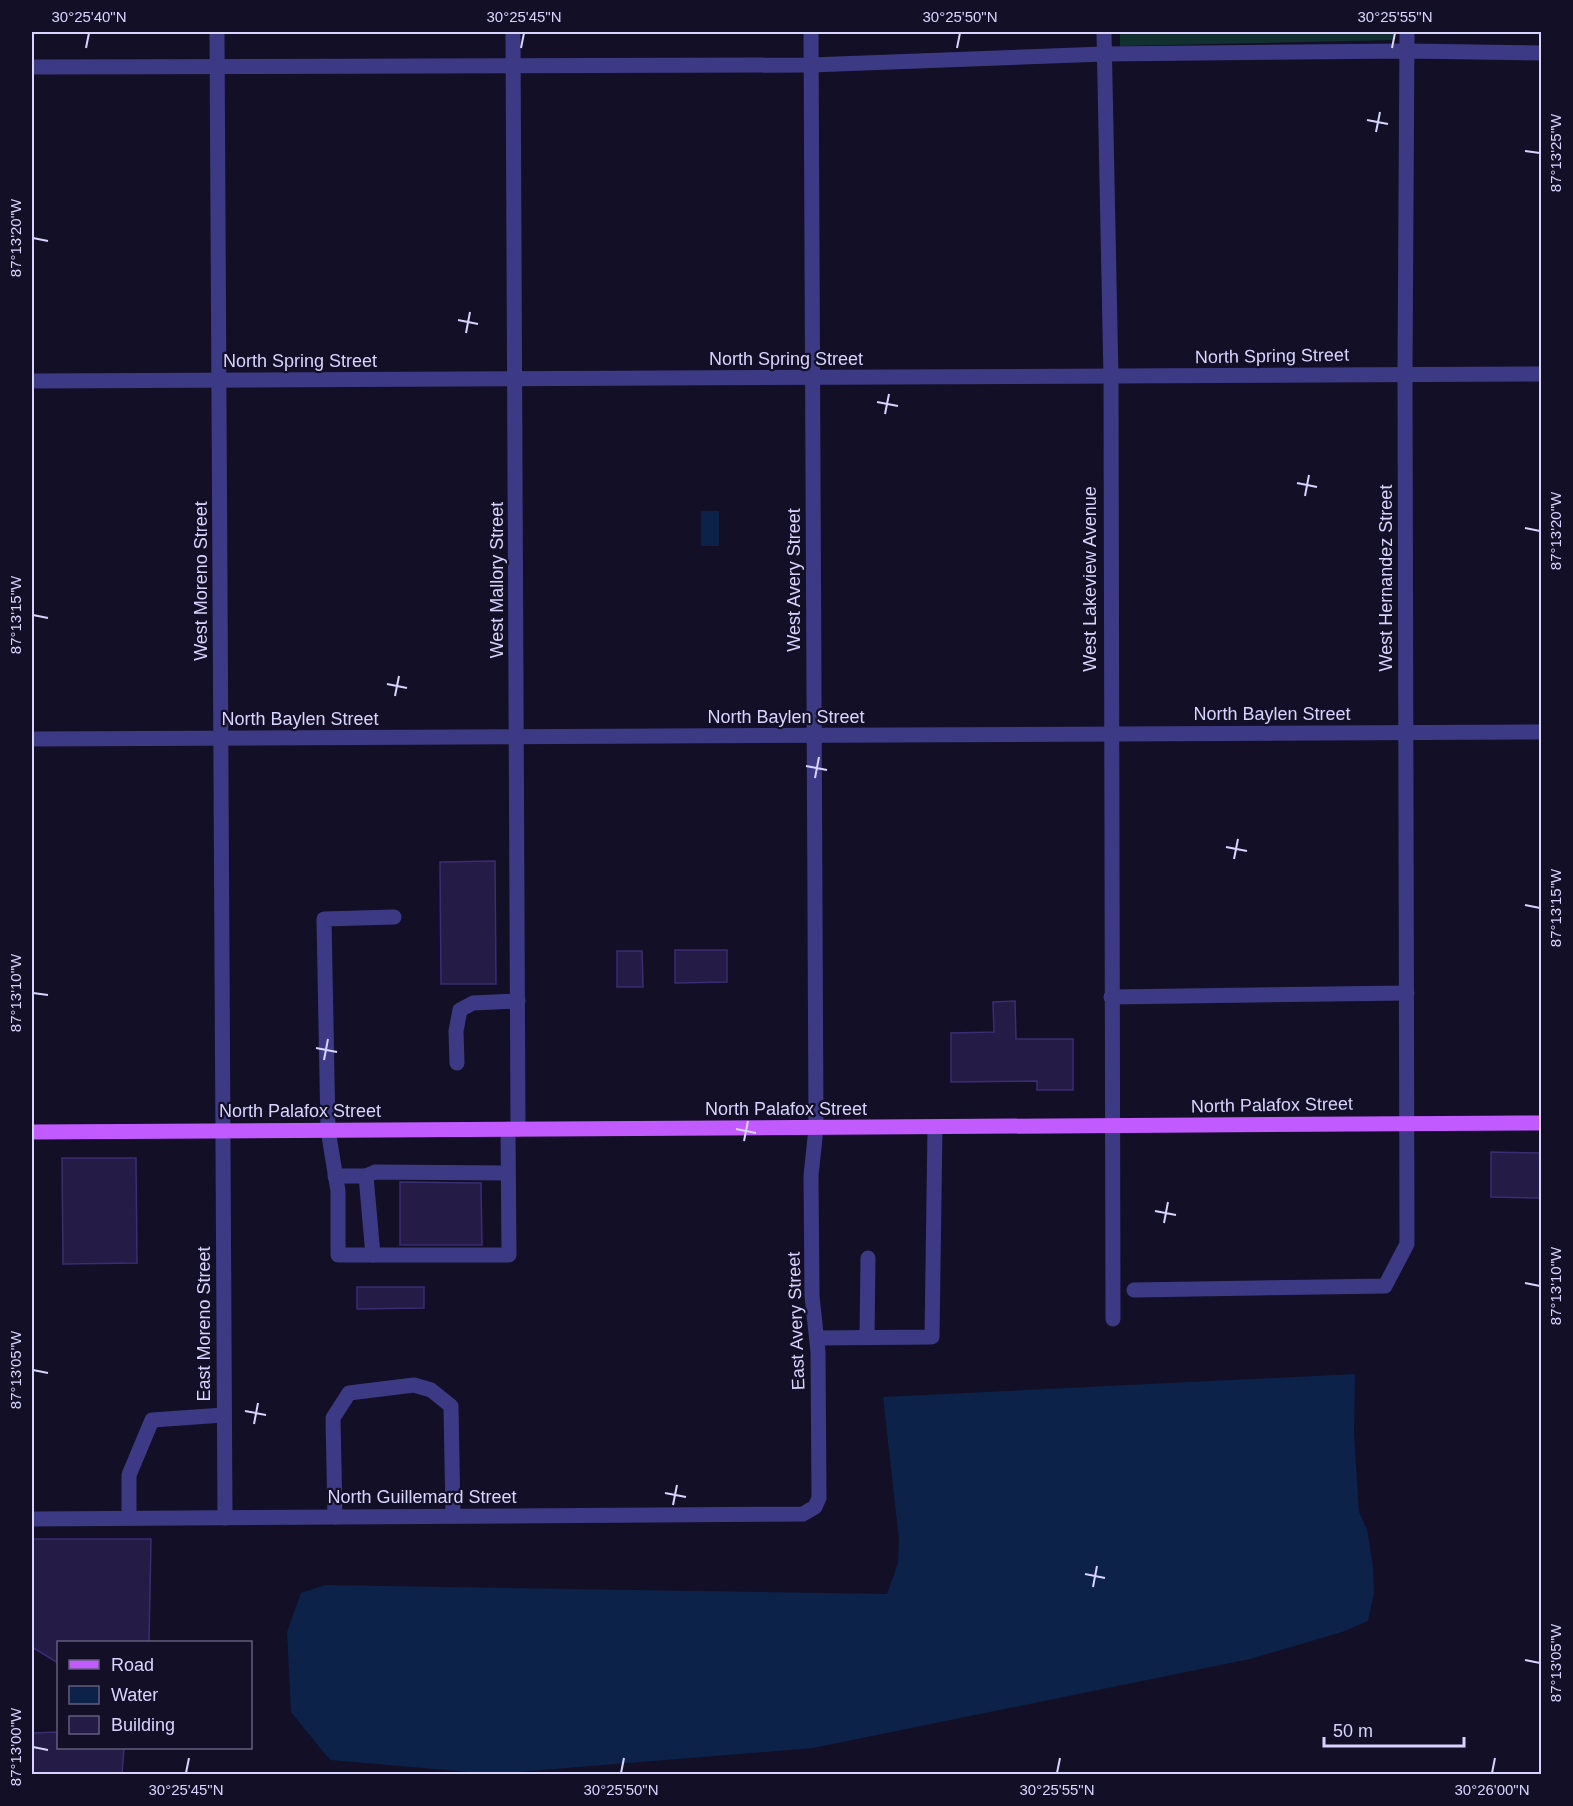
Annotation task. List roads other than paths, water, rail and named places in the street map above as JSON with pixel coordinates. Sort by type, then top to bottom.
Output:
[{"type":"main road","name":"North Palafox Street","points":[[32,1132],[1542,1123]]},
{"type":"street","name":"West Moreno Street","points":[[217,32],[224,1131]]},
{"type":"street","name":"West Mallory Street","points":[[373,1255],[396,1257],[509,1255],[508,1173],[513,1129],[518,1001],[513,32]]},
{"type":"street","name":"West Avery Street","points":[[811,32],[816,1128]]},
{"type":"street","name":"West Lakeview Avenue","points":[[1104,32],[1111,378],[1113,1319]]},
{"type":"street","name":"West Hernandez Street","points":[[1134,1290],[1385,1286],[1404,1253],[1407,1236],[1405,374],[1407,32]]},
{"type":"street","points":[[32,67],[811,65],[1104,54],[1407,51],[1542,53]]},
{"type":"street","name":"North Spring Street","points":[[32,381],[1111,378],[1542,374]]},
{"type":"street","name":"North Baylen Street","points":[[32,739],[1542,732]]},
{"type":"street","points":[[366,1176],[373,1255],[338,1255],[338,1191],[328,1130],[324,919],[394,917]]},
{"type":"street","points":[[1111,996],[1407,993]]},
{"type":"street","points":[[457,1063],[456,1031],[460,1010],[473,1003],[518,1001]]},
{"type":"street","points":[[817,1338],[932,1337],[935,1127]]},
{"type":"street","name":"East Avery Street","points":[[812,1510],[819,1498],[817,1338],[812,1296],[811,1188],[816,1128]]},
{"type":"street","name":"East Moreno Street","points":[[224,1131],[225,1518]]},
{"type":"street","points":[[335,1176],[366,1176],[375,1172],[508,1173]]},
{"type":"street","points":[[867,1337],[868,1258]]},
{"type":"street","points":[[335,1517],[333,1418],[349,1393],[414,1385],[431,1390],[450,1406],[453,1516]]},
{"type":"street","points":[[129,1518],[129,1475],[152,1420],[224,1415]]},
{"type":"street","name":"North Guillemard Street","points":[[32,1519],[803,1514],[812,1510]]},
{"type":"water","points":[[701,511],[719,511],[719,546],[701,546]]},
{"type":"water","points":[[1355,1374],[1354,1433],[1359,1512],[1367,1529],[1373,1567],[1374,1593],[1368,1621],[1342,1632],[1250,1659],[813,1748],[493,1774],[330,1760],[291,1712],[287,1632],[301,1593],[325,1585],[887,1594],[898,1563],[899,1540],[883,1397]]}]
